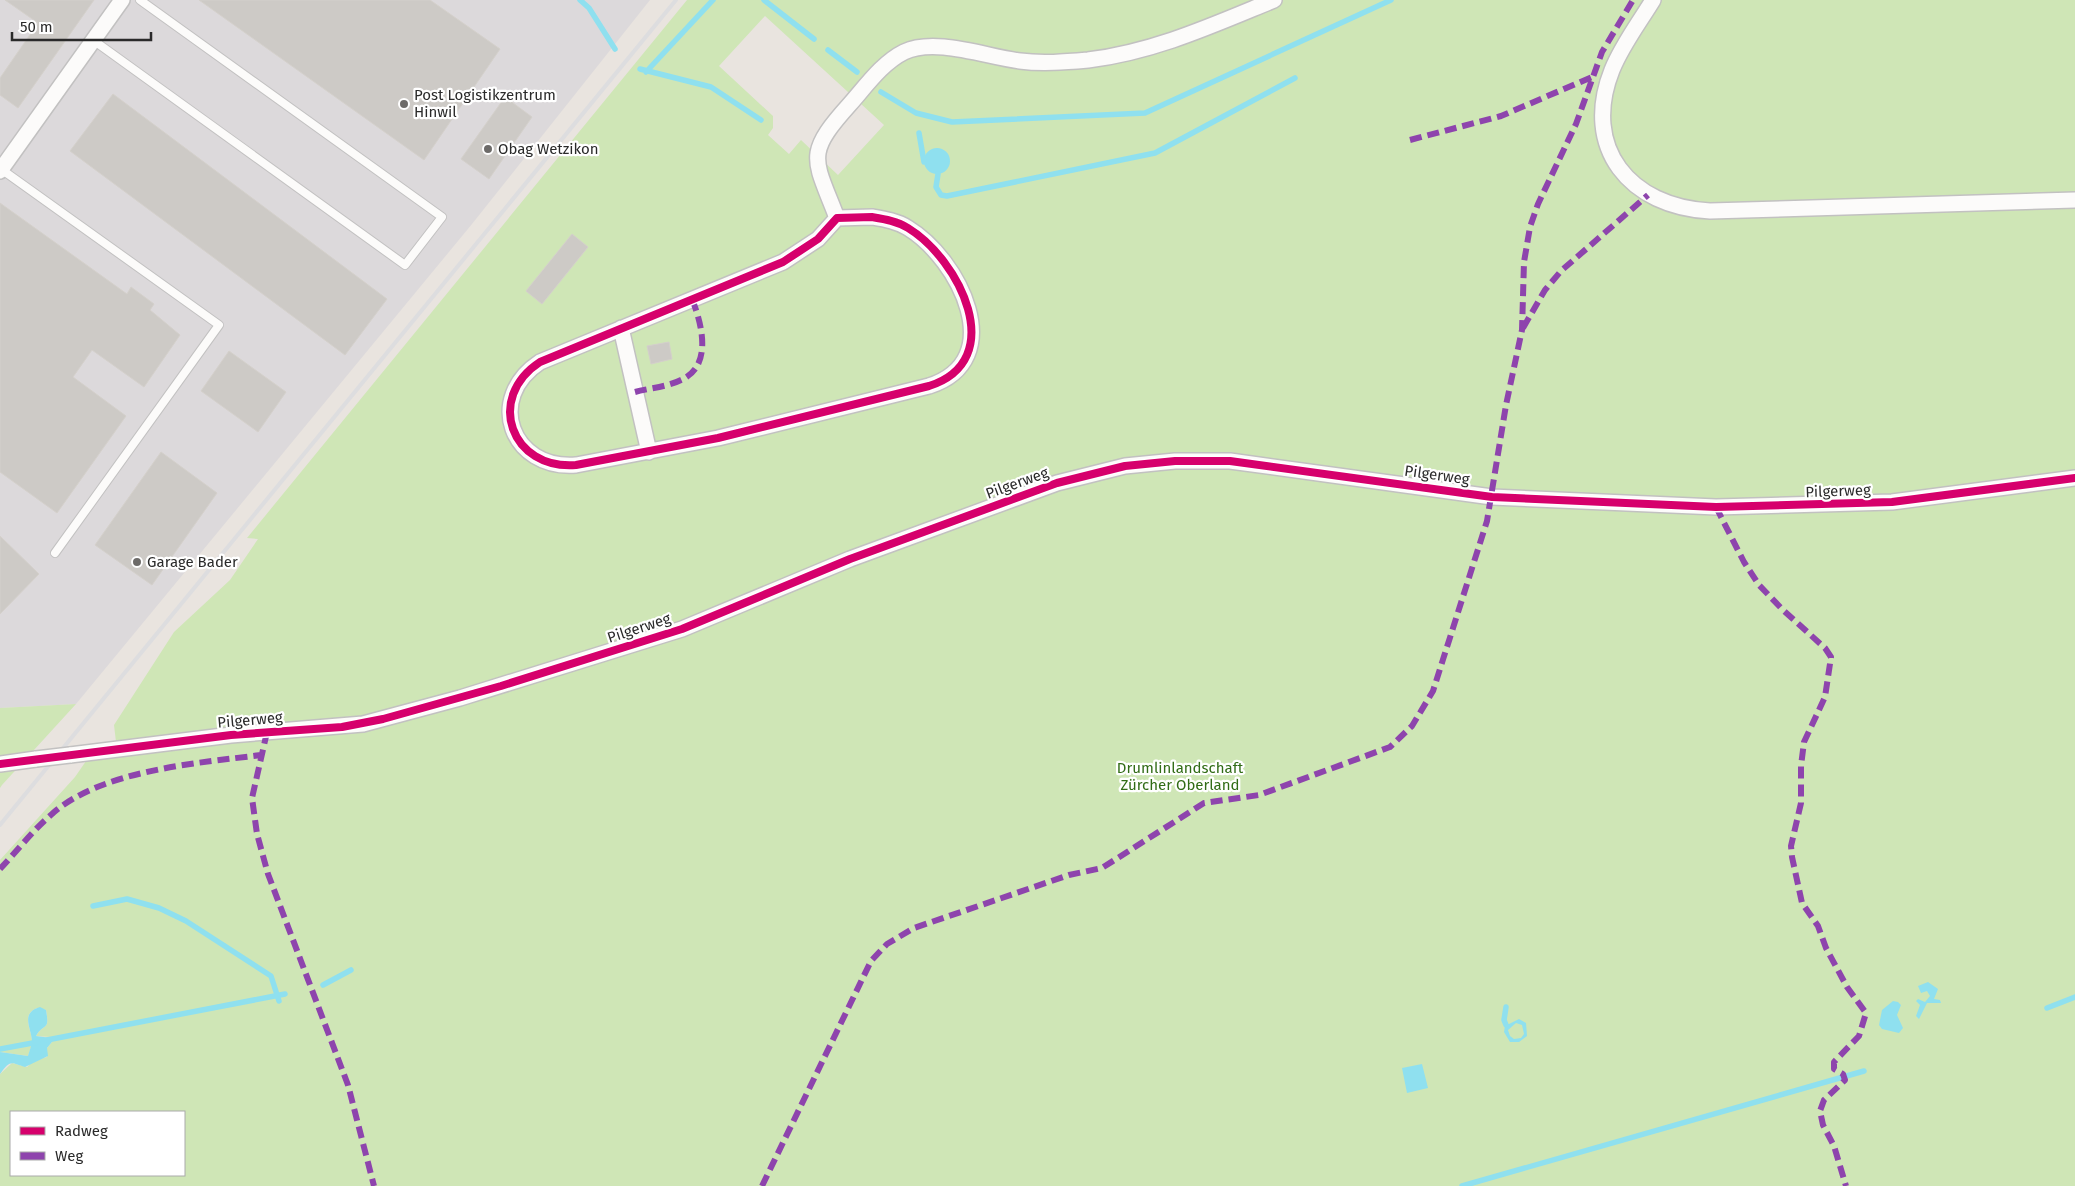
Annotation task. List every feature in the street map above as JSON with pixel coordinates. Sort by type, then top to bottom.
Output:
[{"type":"street","points":[[0,170],[122,0]]},
{"type":"street","points":[[837,218],[818,166],[819,145],[827,130],[873,78],[891,60],[907,51],[935,47],[1029,62],[1062,62],[1106,57],[1168,43],[1274,0]]},
{"type":"street","points":[[1653,0],[1612,70],[1605,96],[1603,122],[1607,145],[1617,168],[1640,190],[1661,201],[1683,208],[1710,211],[2075,200]]},
{"type":"street","points":[[872,217],[899,224],[925,241],[942,259],[962,293],[971,322],[969,352],[959,370],[946,380],[929,386],[725,437],[576,465],[550,464],[527,451],[513,429],[510,403],[514,390],[529,369],[552,356],[783,262],[818,239],[837,218],[872,217]]},
{"type":"street","points":[[621,328],[649,452]]},
{"type":"street","name":"Pilgerweg","points":[[0,764],[231,735],[349,726],[460,698],[682,629],[850,559],[1057,483],[1134,465],[1175,461],[1230,461],[1297,468],[1492,497],[1716,507],[1892,502],[2075,478]]},
{"type":"lane","points":[[94,40],[405,265],[442,217],[140,0]]},
{"type":"lane","points":[[0,170],[218,325],[55,552]]},
{"type":"shaded area","points":[[0,0],[650,0],[472,224],[76,704],[0,708]]},
{"type":"green space","name":"Drumlinlandschaft Zürcher Oberland","points":[[687,0],[2075,0],[2075,1186],[0,1186],[0,1074],[12,1063],[27,1067],[33,1061],[47,1057],[47,1048],[52,1042],[50,1037],[36,1036],[47,1024],[46,1010],[37,1008],[29,1014],[28,1018],[32,1042],[28,1056],[0,1052],[0,860],[75,777],[93,751],[116,742],[114,725],[174,632],[230,580],[258,539],[247,538]],"holes":[[[765,16],[884,125],[838,175],[801,140],[789,154],[768,135],[773,128],[773,116],[719,66]]]},
{"type":"green space","points":[[76,704],[2,785],[0,788],[0,708]]},
{"type":"water","points":[[937,148],[946,152],[950,161],[946,170],[937,174],[928,170],[924,161],[928,152]]},
{"type":"water","points":[[1928,982],[1938,989],[1934,999],[1940,1000],[1941,1003],[1927,1003],[1919,1019],[1916,1016],[1920,1005],[1916,1001],[1918,999],[1925,1002],[1930,996],[1927,991],[1921,993],[1918,986]]},
{"type":"water","points":[[1893,1001],[1901,1005],[1897,1015],[1903,1028],[1899,1033],[1882,1029],[1879,1025],[1882,1010]]},
{"type":"water","points":[[40,1007],[46,1010],[47,1024],[36,1036],[52,1038],[52,1042],[47,1048],[48,1056],[25,1067],[11,1063],[0,1074],[0,1052],[28,1056],[32,1041],[28,1017],[30,1013]]},
{"type":"water","points":[[1519,1019],[1526,1023],[1527,1036],[1519,1042],[1510,1042],[1504,1032],[1505,1026]],"holes":[[[1516,1023],[1522,1025],[1524,1034],[1521,1038],[1514,1039],[1510,1036],[1508,1030]]]},
{"type":"water","points":[[1422,1064],[1428,1088],[1407,1093],[1402,1068]]},
{"type":"building","points":[[5,0],[94,0],[18,108],[0,95],[0,78],[38,23]]},
{"type":"building","name":"Post Logistikzentrum Hinwil","points":[[199,0],[430,0],[500,49],[424,160]]},
{"type":"building","points":[[113,94],[387,299],[345,355],[70,151]]},
{"type":"building","points":[[505,97],[532,117],[489,179],[461,159]]},
{"type":"building","points":[[0,203],[127,294],[131,287],[154,304],[150,310],[180,335],[144,387],[92,350],[73,377],[126,416],[57,513],[0,472]]},
{"type":"building","points":[[572,234],[588,247],[542,304],[526,291]]},
{"type":"building","points":[[669,342],[672,359],[651,364],[647,346]]},
{"type":"building","points":[[229,351],[286,392],[258,432],[201,391]]},
{"type":"building","points":[[161,452],[217,493],[152,585],[95,545]]},
{"type":"building","points":[[0,536],[39,574],[0,614]]},
{"type":"waterway","points":[[580,0],[589,8],[615,49]]},
{"type":"waterway","points":[[646,72],[713,0]]},
{"type":"waterway","points":[[764,0],[814,39]]},
{"type":"waterway","points":[[881,92],[916,113],[952,122],[1145,113],[1391,0]]},
{"type":"waterway","points":[[828,50],[857,72]]},
{"type":"waterway","points":[[640,69],[711,87],[761,120]]},
{"type":"waterway","points":[[938,174],[936,187],[941,195],[947,196],[1155,153],[1295,78]]},
{"type":"waterway","points":[[919,133],[924,162]]},
{"type":"waterway","points":[[93,906],[127,899],[159,908],[186,921],[271,976],[279,1001]]},
{"type":"waterway","points":[[323,985],[351,970]]},
{"type":"waterway","points":[[47,1040],[285,994]]},
{"type":"waterway","points":[[2047,1008],[2075,997]]},
{"type":"waterway","points":[[1506,1007],[1504,1020],[1506,1025]]},
{"type":"waterway","points":[[0,1049],[38,1042]]},
{"type":"waterway","points":[[1462,1186],[1864,1071]]},
{"type":"railway","points":[[0,825],[676,0]]},
{"type":"marked path","points":[[762,1186],[871,961],[887,944],[914,928],[1069,875],[1102,868],[1204,803],[1259,795],[1390,747],[1412,726],[1433,691],[1487,521],[1506,405],[1522,330],[1524,262],[1530,227],[1538,204],[1576,124],[1602,52],[1633,0]]},
{"type":"marked path","points":[[1410,140],[1501,116],[1592,77]]},
{"type":"marked path","points":[[1523,328],[1545,290],[1561,271],[1648,195]]},
{"type":"marked path","points":[[635,392],[664,386],[681,380],[691,374],[698,365],[701,355],[701,332],[692,299]]},
{"type":"marked path","points":[[1716,507],[1744,562],[1759,585],[1783,610],[1825,648],[1831,657],[1825,697],[1804,742],[1801,766],[1801,803],[1791,846],[1802,903],[1818,926],[1826,948],[1847,987],[1866,1013],[1859,1036],[1834,1062],[1834,1069],[1843,1074],[1845,1080],[1824,1100],[1820,1111],[1823,1125],[1834,1146],[1846,1186]]},
{"type":"marked path","points":[[267,732],[252,798],[257,834],[268,874],[348,1085],[374,1186]]},
{"type":"marked path","points":[[0,869],[52,814],[72,799],[96,787],[151,771],[209,761],[261,755]]},
{"type":"cycle path","points":[[872,217],[904,226],[927,243],[944,262],[958,285],[968,309],[971,333],[967,355],[953,373],[929,386],[718,438],[576,465],[554,463],[535,456],[522,444],[513,429],[510,412],[513,394],[523,377],[540,362],[783,262],[818,239],[837,218],[872,217]]},
{"type":"cycle path","points":[[0,764],[231,735],[342,727],[383,719],[501,686],[682,629],[850,559],[1057,483],[1125,466],[1175,461],[1230,461],[1492,497],[1716,507],[1892,502],[2075,478]]},
{"type":"place","name":"Post Logistikzentrum Hinwil","points":[[404,104]]},
{"type":"place","name":"Obag Wetzikon","points":[[488,149]]},
{"type":"place","name":"Garage Bader","points":[[137,562]]}]
